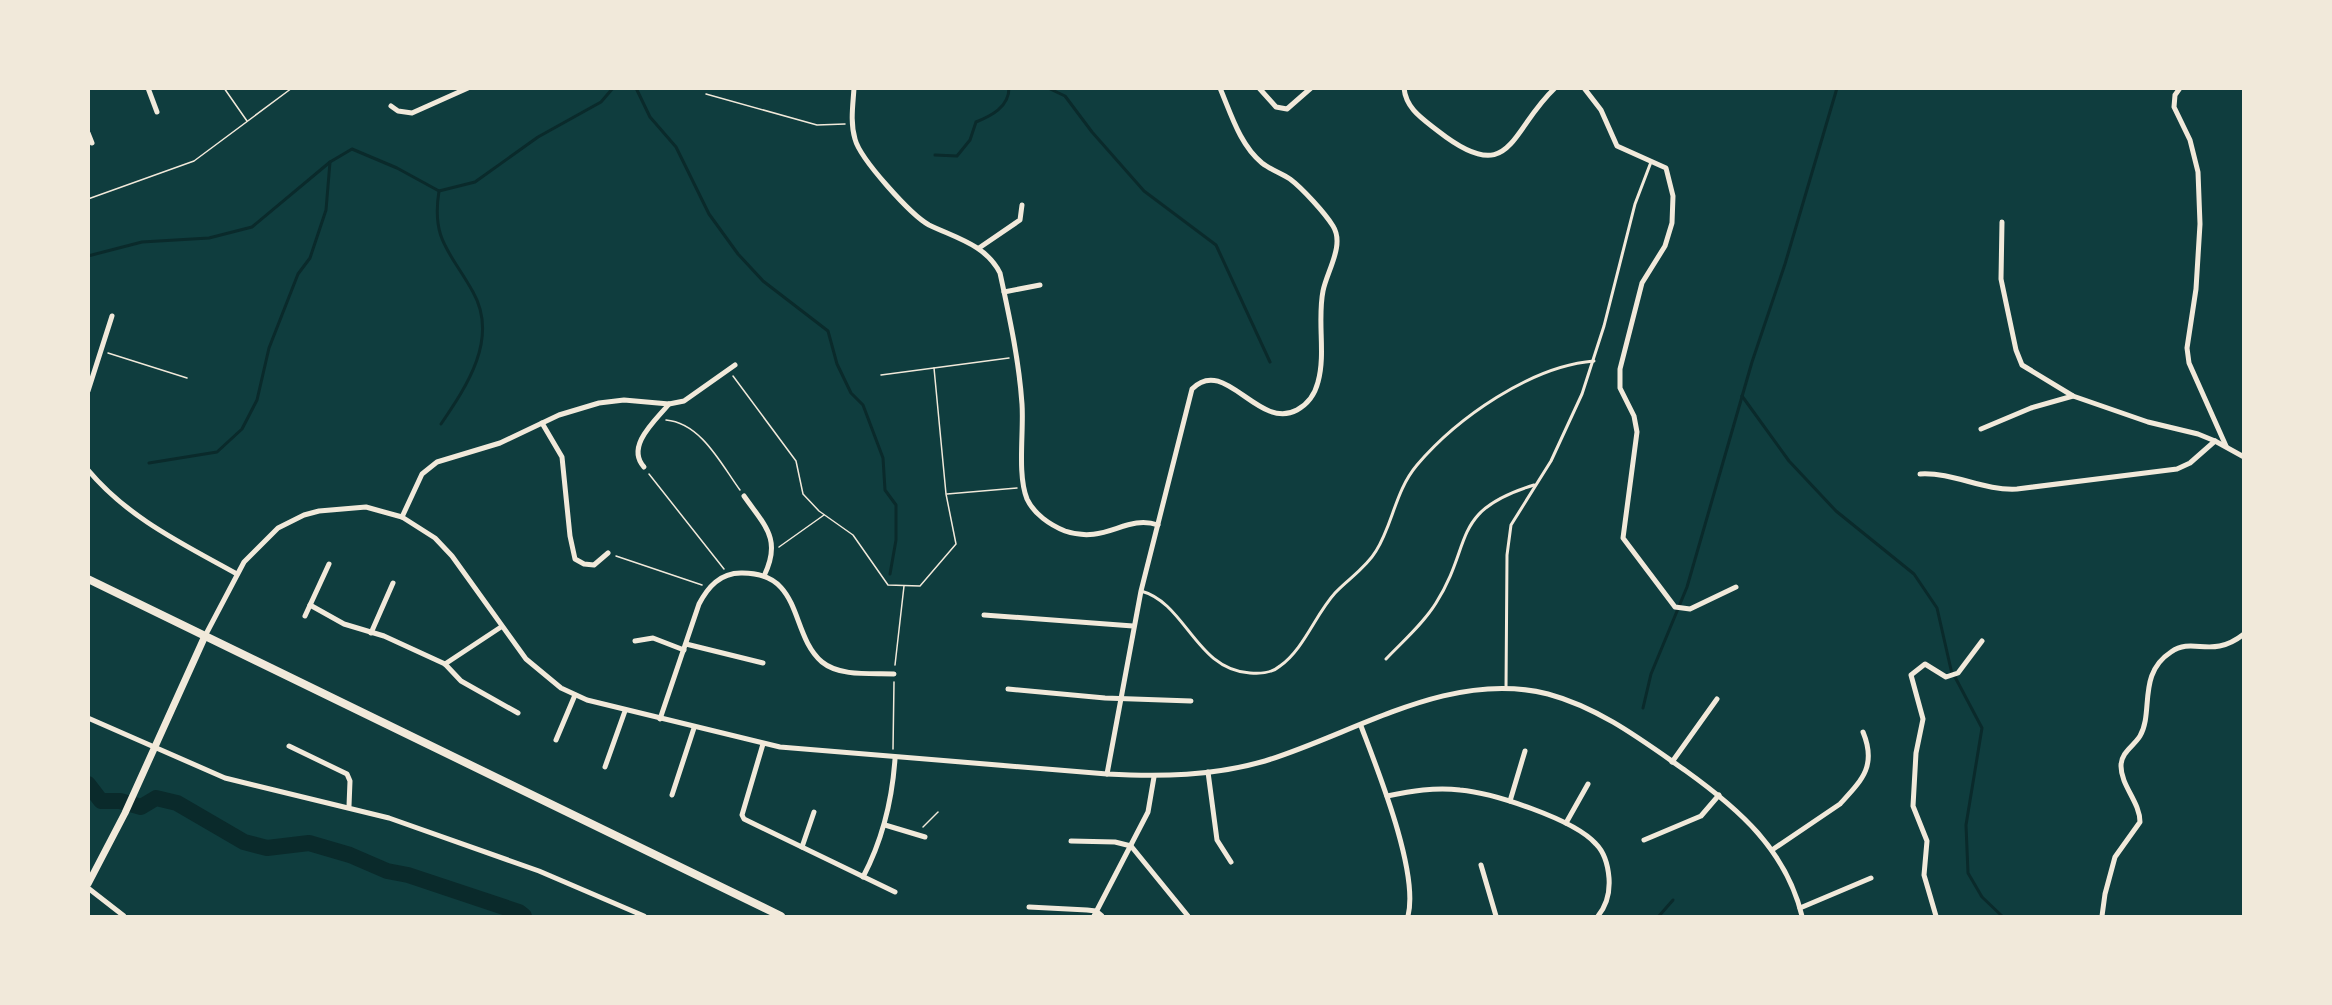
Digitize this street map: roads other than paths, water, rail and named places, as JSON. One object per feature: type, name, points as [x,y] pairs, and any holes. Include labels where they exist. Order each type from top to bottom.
[{"type":"main road","points":[[88,579],[781,916]]},
{"type":"street","points":[[148,88],[157,112]]},
{"type":"street","points":[[391,106],[398,111],[412,113],[468,88]]},
{"type":"street","points":[[854,88],[852,124],[855,140],[863,156],[913,214],[928,224],[979,248],[996,265],[1004,292],[1022,403],[1024,488],[1034,509],[1044,519],[1066,531],[1101,535],[1135,523],[1158,525]]},
{"type":"street","points":[[1107,774],[1133,626],[1190,395],[1202,380],[1215,380],[1230,386],[1267,411],[1283,414],[1297,410],[1310,400],[1320,375],[1321,308],[1327,275],[1336,249],[1336,233],[1328,219],[1290,180],[1262,163],[1244,141],[1221,88]]},
{"type":"street","points":[[1259,88],[1276,107],[1287,109],[1311,88]]},
{"type":"street","points":[[1404,88],[1407,101],[1420,116],[1469,152],[1488,156],[1507,150],[1555,88]]},
{"type":"street","points":[[1584,88],[1600,110],[1617,146],[1664,166],[1668,174],[1674,209],[1665,246],[1642,283],[1620,369],[1620,388],[1634,416],[1637,432],[1622,533],[1625,542],[1675,608],[1690,609],[1736,587]]},
{"type":"street","points":[[2180,88],[2175,95],[2174,108],[2190,140],[2198,172],[2200,213],[2196,289],[2187,348],[2188,363],[2226,446]]},
{"type":"street","points":[[88,133],[92,142]]},
{"type":"street","points":[[979,248],[1020,220],[1022,205]]},
{"type":"street","points":[[2002,222],[2001,279],[2018,357],[2029,371],[2073,396],[2107,409],[2215,441],[2244,458]]},
{"type":"street","points":[[1004,292],[1040,285]]},
{"type":"street","points":[[88,391],[112,316]]},
{"type":"street","points":[[402,517],[417,483],[428,468],[445,459],[500,443],[571,411],[612,401],[669,404],[692,397],[735,365]]},
{"type":"street","points":[[1981,429],[2031,408],[2073,396]]},
{"type":"street","points":[[644,467],[637,457],[637,447],[669,404]]},
{"type":"street","points":[[542,423],[562,457],[570,536],[575,559],[584,564],[594,565],[608,553]]},
{"type":"street","points":[[1920,474],[1946,474],[1998,490],[2018,489],[2177,469],[2190,463],[2215,441]]},
{"type":"street","points":[[88,470],[112,497],[136,516],[237,574]]},
{"type":"street","points":[[744,496],[770,534],[773,549],[764,576]]},
{"type":"street","points":[[124,916],[88,886],[125,813],[205,636],[237,574],[244,562],[268,536],[303,515],[352,507],[381,510],[402,517],[426,531],[444,547],[501,627],[535,668],[575,695],[625,711],[763,744],[895,759],[1154,777],[1208,772],[1263,761],[1437,698],[1472,690],[1506,689],[1547,694],[1592,710],[1719,795],[1753,825],[1772,850],[1787,876],[1802,916]]},
{"type":"street","points":[[305,616],[329,564]]},
{"type":"street","points":[[660,719],[699,604],[709,588],[729,574],[747,573],[764,576],[774,581],[790,600],[813,651],[823,663],[849,672],[894,674]]},
{"type":"street","points":[[371,633],[393,583]]},
{"type":"street","points":[[310,605],[335,620],[445,664],[461,681],[518,713]]},
{"type":"street","points":[[984,615],[1133,626]]},
{"type":"street","points":[[445,664],[501,627]]},
{"type":"street","points":[[2102,916],[2115,857],[2140,822],[2122,773],[2121,762],[2143,730],[2148,688],[2157,666],[2171,652],[2180,648],[2215,648],[2233,642],[2244,634]]},
{"type":"street","points":[[635,641],[656,639],[763,663]]},
{"type":"street","points":[[1936,916],[1924,875],[1927,841],[1913,806],[1916,753],[1923,719],[1911,678],[1917,669],[1925,664],[1946,677],[1959,673],[1982,641]]},
{"type":"street","points":[[1008,689],[1191,701]]},
{"type":"street","points":[[556,740],[575,695]]},
{"type":"street","points":[[1672,762],[1717,699]]},
{"type":"street","points":[[605,767],[625,711]]},
{"type":"street","points":[[88,718],[236,782],[349,806],[390,818],[539,871],[644,916]]},
{"type":"street","points":[[1361,726],[1387,796],[1410,885],[1408,916]]},
{"type":"street","points":[[672,795],[694,728]]},
{"type":"street","points":[[1772,850],[1840,804],[1848,795],[1870,762],[1869,745],[1863,732]]},
{"type":"street","points":[[763,744],[742,817],[895,892]]},
{"type":"street","points":[[290,746],[347,774],[350,781],[349,806]]},
{"type":"street","points":[[1510,801],[1526,751]]},
{"type":"street","points":[[863,877],[878,848],[885,825],[895,759]]},
{"type":"street","points":[[1208,772],[1217,840],[1231,862]]},
{"type":"street","points":[[1095,914],[1148,812],[1154,777]]},
{"type":"street","points":[[1566,823],[1588,784]]},
{"type":"street","points":[[1387,796],[1412,791],[1449,789],[1510,801],[1566,823],[1596,844],[1606,862],[1609,896],[1598,916]]},
{"type":"street","points":[[1644,840],[1701,816],[1719,795]]},
{"type":"street","points":[[802,847],[814,812]]},
{"type":"street","points":[[885,825],[925,837]]},
{"type":"street","points":[[1071,841],[1115,842],[1131,846],[1188,916]]},
{"type":"street","points":[[1481,865],[1496,916]]},
{"type":"street","points":[[1800,908],[1871,878]]},
{"type":"street","points":[[1029,907],[1101,916]]},
{"type":"lane","points":[[1506,689],[1508,537],[1516,513],[1563,438],[1594,361],[1635,204],[1651,161]]},
{"type":"lane","points":[[1141,591],[1154,594],[1165,602],[1198,644],[1227,666],[1247,673],[1261,674],[1278,668],[1291,655],[1333,595],[1376,552],[1403,485],[1429,452],[1461,423],[1515,388],[1568,365],[1594,361]]},
{"type":"lane","points":[[1386,659],[1435,606],[1464,535],[1477,516],[1497,498],[1535,484]]},
{"type":"waterway","points":[[88,256],[142,242],[209,238],[252,227],[330,162],[352,149],[397,168],[439,191],[475,182],[538,137],[601,102],[613,88]]},
{"type":"waterway","points":[[636,88],[650,117],[676,147],[709,214],[738,254],[763,281],[828,331],[837,364],[851,393],[863,405],[883,458],[885,490],[896,505],[896,540],[890,574]]},
{"type":"waterway","points":[[935,155],[957,156],[970,140],[976,122],[1003,106],[1009,88]]},
{"type":"waterway","points":[[1048,88],[1065,96],[1092,132],[1144,191],[1216,245],[1270,362]]},
{"type":"waterway","points":[[1643,708],[1651,674],[1687,587],[1752,362],[1785,264],[1837,88]]},
{"type":"waterway","points":[[149,463],[217,452],[242,429],[257,400],[269,348],[298,274],[310,258],[326,210],[330,162]]},
{"type":"waterway","points":[[439,191],[437,208],[440,234],[450,256],[473,292],[480,309],[483,327],[481,344],[469,378],[441,424]]},
{"type":"waterway","points":[[1742,396],[1789,461],[1836,511],[1914,574],[1937,608],[1952,674]]},
{"type":"waterway","points":[[1955,677],[1982,728],[1966,825],[1968,873],[1982,897],[2002,916]]},
{"type":"waterway","points":[[88,784],[101,801],[120,801],[141,807],[156,798],[177,803],[244,842],[267,848],[309,843],[350,855],[387,871],[408,875],[519,912],[524,916]]},
{"type":"waterway","points":[[1659,916],[1673,900]]}]
